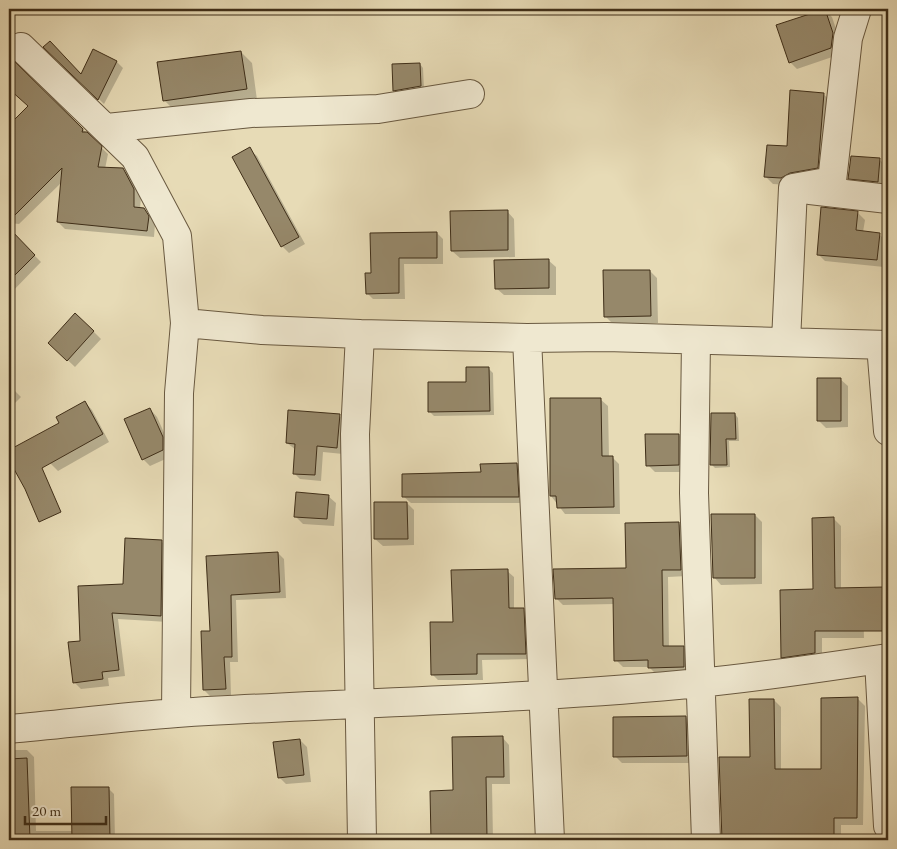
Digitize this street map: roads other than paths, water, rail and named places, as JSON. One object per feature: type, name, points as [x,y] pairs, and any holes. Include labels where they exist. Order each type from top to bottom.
[{"type":"street","points":[[793,188],[832,181],[848,38],[857,9]]},
{"type":"street","points":[[21,47],[135,157],[176,236],[185,323],[179,393],[176,713]]},
{"type":"street","points":[[107,128],[251,113],[378,109],[470,94]]},
{"type":"street","points":[[793,188],[888,200]]},
{"type":"street","points":[[786,342],[793,188]]},
{"type":"street","points":[[185,323],[262,330],[360,334],[528,338],[606,337],[885,345],[888,431]]},
{"type":"street","points":[[360,334],[355,434],[362,840]]},
{"type":"street","points":[[528,338],[542,696],[550,840]]},
{"type":"street","points":[[696,340],[694,493],[699,683],[706,840]]},
{"type":"street","points":[[9,729],[176,713],[542,696],[699,683],[884,659],[888,826]]}]
